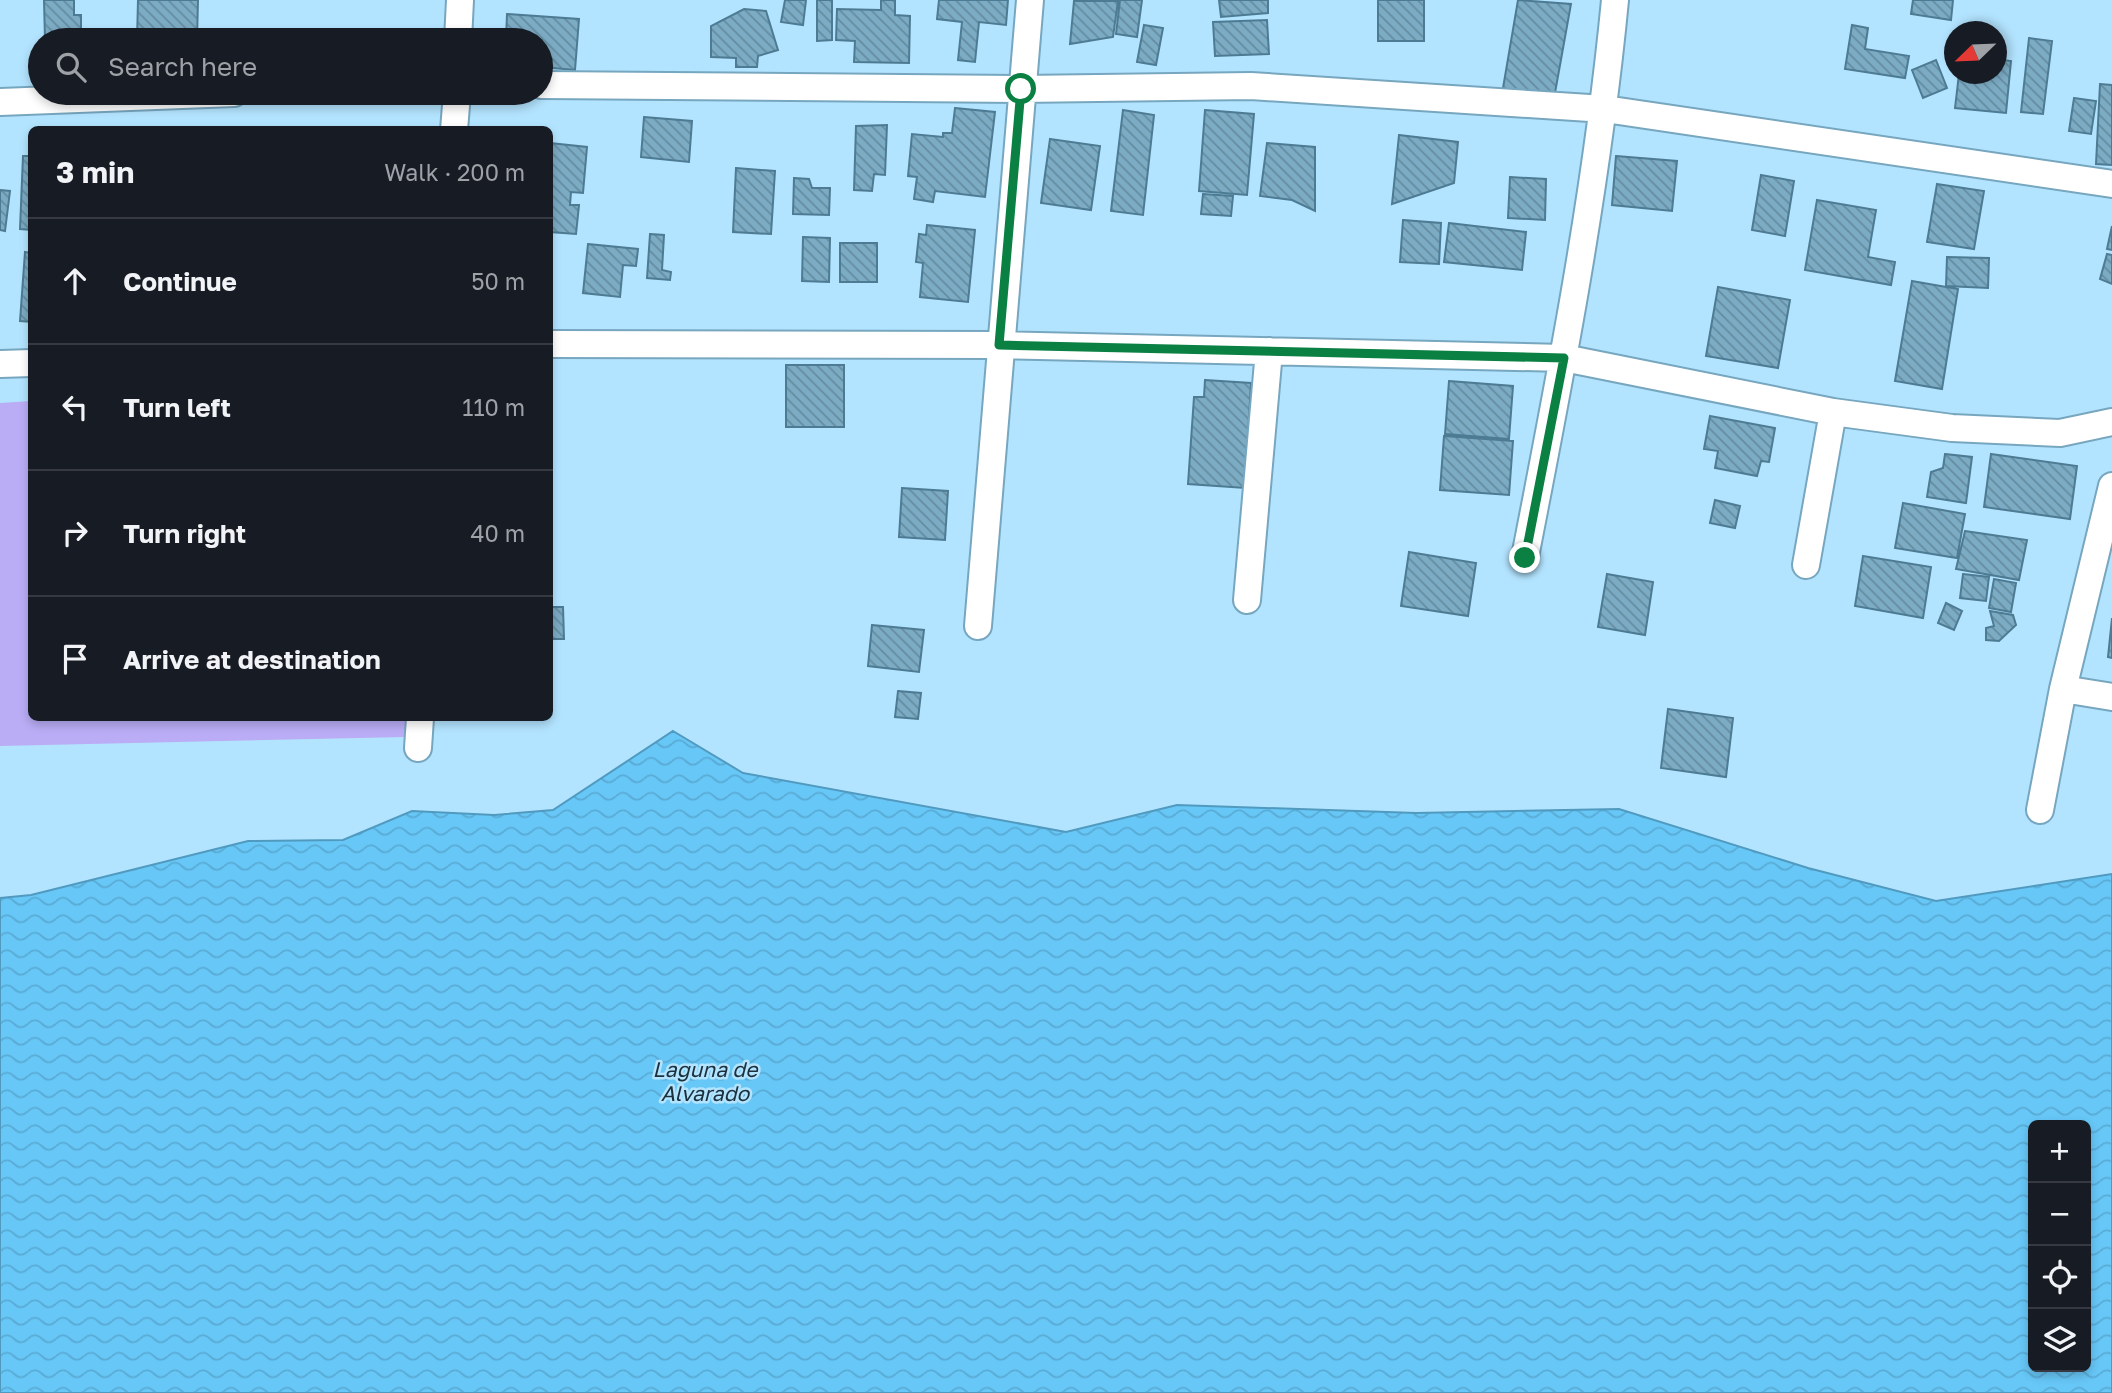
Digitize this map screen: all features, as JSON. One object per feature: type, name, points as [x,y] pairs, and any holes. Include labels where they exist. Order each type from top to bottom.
[{"type":"street","points":[[459,28],[460,0]]},
{"type":"street","points":[[978,626],[999,345],[1030,0]]},
{"type":"street","points":[[1525,558],[1564,358],[1605,109],[1615,0]]},
{"type":"street","points":[[553,85],[1021,89],[1251,86],[1605,109],[2112,184]]},
{"type":"street","points":[[0,102],[28,101]]},
{"type":"street","points":[[454,126],[456,105]]},
{"type":"street","points":[[553,344],[999,345],[1564,358],[1833,412],[1952,428],[2060,433],[2112,422]]},
{"type":"street","points":[[1247,600],[1269,351]]},
{"type":"street","points":[[0,364],[28,363]]},
{"type":"street","points":[[1806,565],[1833,412]]},
{"type":"street","points":[[2040,810],[2063,690],[2112,486]]},
{"type":"street","points":[[2063,690],[2112,697]]},
{"type":"street","points":[[418,748],[420,721]]},
{"type":"shaded area","points":[[28,401],[28,721],[405,721],[405,737],[0,746],[0,403]]},
{"type":"water","name":"Laguna de Alvarado","points":[[673,731],[743,773],[1066,832],[1177,805],[1416,813],[1619,809],[1808,868],[1936,901],[2112,874],[2112,1393],[0,1393],[0,898],[31,895],[248,841],[343,840],[412,811],[494,815],[553,810]]},
{"type":"building","points":[[44,0],[74,0],[74,15],[81,15],[81,28],[45,28]]},
{"type":"building","points":[[138,0],[198,0],[197,28],[137,28]]},
{"type":"building","points":[[785,0],[806,0],[803,25],[781,22]]},
{"type":"building","points":[[817,0],[832,0],[832,40],[817,41]]},
{"type":"building","points":[[881,0],[895,0],[895,15],[910,16],[909,63],[854,62],[855,41],[836,40],[837,9],[881,10]]},
{"type":"building","points":[[939,0],[1008,0],[1006,25],[979,22],[975,62],[958,60],[962,22],[937,19]]},
{"type":"building","points":[[1120,0],[1142,0],[1137,37],[1116,34]]},
{"type":"building","points":[[1219,0],[1268,0],[1268,13],[1221,17]]},
{"type":"building","points":[[1378,0],[1424,0],[1424,41],[1378,41]]},
{"type":"building","points":[[1518,0],[1571,4],[1553,104],[1502,94]]},
{"type":"building","points":[[1913,0],[1953,0],[1951,20],[1911,14]]},
{"type":"building","points":[[1074,1],[1118,1],[1113,37],[1070,44]]},
{"type":"building","points":[[744,9],[766,11],[778,50],[758,56],[757,67],[736,67],[736,58],[711,57],[711,26]]},
{"type":"building","points":[[507,14],[579,19],[575,70],[553,68],[553,28],[506,28]]},
{"type":"building","points":[[1267,20],[1269,54],[1215,56],[1213,22]]},
{"type":"building","points":[[1144,25],[1163,28],[1156,65],[1137,62]]},
{"type":"building","points":[[1852,25],[1868,28],[1865,49],[1909,56],[1905,78],[1845,69]]},
{"type":"building","points":[[2029,38],[2052,41],[2043,114],[2021,112]]},
{"type":"building","points":[[1936,60],[1947,88],[1923,98],[1912,70]]},
{"type":"building","points":[[2007,60],[2011,61],[2006,113],[1955,108],[1958,84],[2007,84]]},
{"type":"building","points":[[2100,84],[2112,85],[2112,165],[2096,164]]},
{"type":"building","points":[[2074,98],[2096,101],[2091,134],[2069,131]]},
{"type":"building","points":[[955,108],[995,112],[985,197],[935,191],[933,202],[914,199],[917,177],[908,176],[912,134],[943,137],[943,133],[952,133]]},
{"type":"building","points":[[1123,110],[1154,115],[1143,215],[1111,211]]},
{"type":"building","points":[[1205,110],[1254,114],[1247,195],[1199,191]]},
{"type":"building","points":[[644,117],[692,121],[689,162],[641,157]]},
{"type":"building","points":[[887,125],[885,175],[874,174],[872,191],[854,190],[856,126]]},
{"type":"building","points":[[1399,135],[1458,142],[1454,183],[1392,204]]},
{"type":"building","points":[[1050,139],[1100,146],[1091,210],[1041,203]]},
{"type":"building","points":[[553,143],[587,147],[583,193],[571,192],[570,205],[579,205],[576,234],[553,232]]},
{"type":"building","points":[[1267,143],[1315,147],[1315,211],[1292,200],[1260,196]]},
{"type":"building","points":[[23,156],[28,156],[28,230],[20,229]]},
{"type":"building","points":[[1616,156],[1677,161],[1672,211],[1612,205]]},
{"type":"building","points":[[736,168],[775,171],[771,234],[733,232]]},
{"type":"building","points":[[1761,175],[1794,181],[1785,236],[1752,230]]},
{"type":"building","points":[[1510,177],[1546,179],[1545,220],[1508,218]]},
{"type":"building","points":[[794,178],[809,179],[812,188],[830,188],[829,215],[793,214]]},
{"type":"building","points":[[1937,184],[1984,191],[1974,249],[1927,242]]},
{"type":"building","points":[[0,190],[10,191],[5,231],[0,230]]},
{"type":"building","points":[[1203,194],[1233,196],[1231,216],[1201,214]]},
{"type":"building","points":[[1817,200],[1876,210],[1868,257],[1895,262],[1891,285],[1805,270]]},
{"type":"building","points":[[1403,220],[1441,223],[1439,264],[1400,262]]},
{"type":"building","points":[[1449,223],[1526,232],[1522,270],[1444,262]]},
{"type":"building","points":[[927,225],[975,230],[968,302],[920,297],[923,263],[916,262],[919,234],[926,235]]},
{"type":"building","points":[[2112,226],[2112,250],[2107,249]]},
{"type":"building","points":[[650,234],[664,235],[662,270],[671,272],[670,280],[647,278]]},
{"type":"building","points":[[803,237],[830,238],[829,282],[802,281]]},
{"type":"building","points":[[840,243],[877,243],[877,282],[840,282]]},
{"type":"building","points":[[588,244],[638,249],[636,266],[623,265],[620,297],[583,293]]},
{"type":"building","points":[[25,252],[28,252],[28,322],[20,321]]},
{"type":"building","points":[[2107,254],[2112,255],[2112,284],[2100,279]]},
{"type":"building","points":[[1947,257],[1989,258],[1988,288],[1946,286]]},
{"type":"building","points":[[1912,281],[1958,289],[1942,389],[1895,381]]},
{"type":"building","points":[[1718,287],[1790,300],[1778,368],[1706,356]]},
{"type":"building","points":[[786,365],[844,365],[844,427],[786,427]]},
{"type":"building","points":[[1205,380],[1251,383],[1245,488],[1188,484],[1194,397],[1204,397]]},
{"type":"building","points":[[1449,381],[1513,386],[1509,439],[1445,434]]},
{"type":"building","points":[[1710,416],[1775,428],[1769,462],[1761,461],[1757,476],[1715,468],[1718,451],[1704,449]]},
{"type":"building","points":[[1444,436],[1513,441],[1509,495],[1440,490]]},
{"type":"building","points":[[1945,454],[1972,457],[1966,503],[1927,497],[1931,472],[1943,468]]},
{"type":"building","points":[[1991,454],[2077,466],[2070,519],[1984,507]]},
{"type":"building","points":[[902,488],[948,491],[945,540],[899,537]]},
{"type":"building","points":[[1715,500],[1740,506],[1735,528],[1710,523]]},
{"type":"building","points":[[1903,503],[1965,514],[1957,558],[1895,548]]},
{"type":"building","points":[[1965,531],[2027,540],[2019,580],[1956,569]]},
{"type":"building","points":[[1409,552],[1476,563],[1468,616],[1401,606]]},
{"type":"building","points":[[1863,556],[1931,567],[1923,618],[1855,606]]},
{"type":"building","points":[[1607,574],[1653,582],[1645,635],[1598,627]]},
{"type":"building","points":[[1963,574],[1989,577],[1986,601],[1960,598]]},
{"type":"building","points":[[1994,579],[2016,583],[2011,612],[1989,608]]},
{"type":"building","points":[[1946,603],[1962,611],[1954,630],[1938,623]]},
{"type":"building","points":[[553,607],[563,607],[564,639],[553,639]]},
{"type":"building","points":[[1990,611],[2013,615],[2016,625],[1999,641],[1986,640],[1986,628],[1994,626]]},
{"type":"building","points":[[2112,618],[2112,658],[2108,657]]},
{"type":"building","points":[[872,625],[924,630],[919,672],[868,666]]},
{"type":"building","points":[[898,691],[921,693],[918,719],[895,717]]},
{"type":"building","points":[[1668,709],[1733,718],[1726,777],[1661,768]]},
{"type":"route","points":[[1021,89],[999,345],[1564,358],[1525,558]]}]
